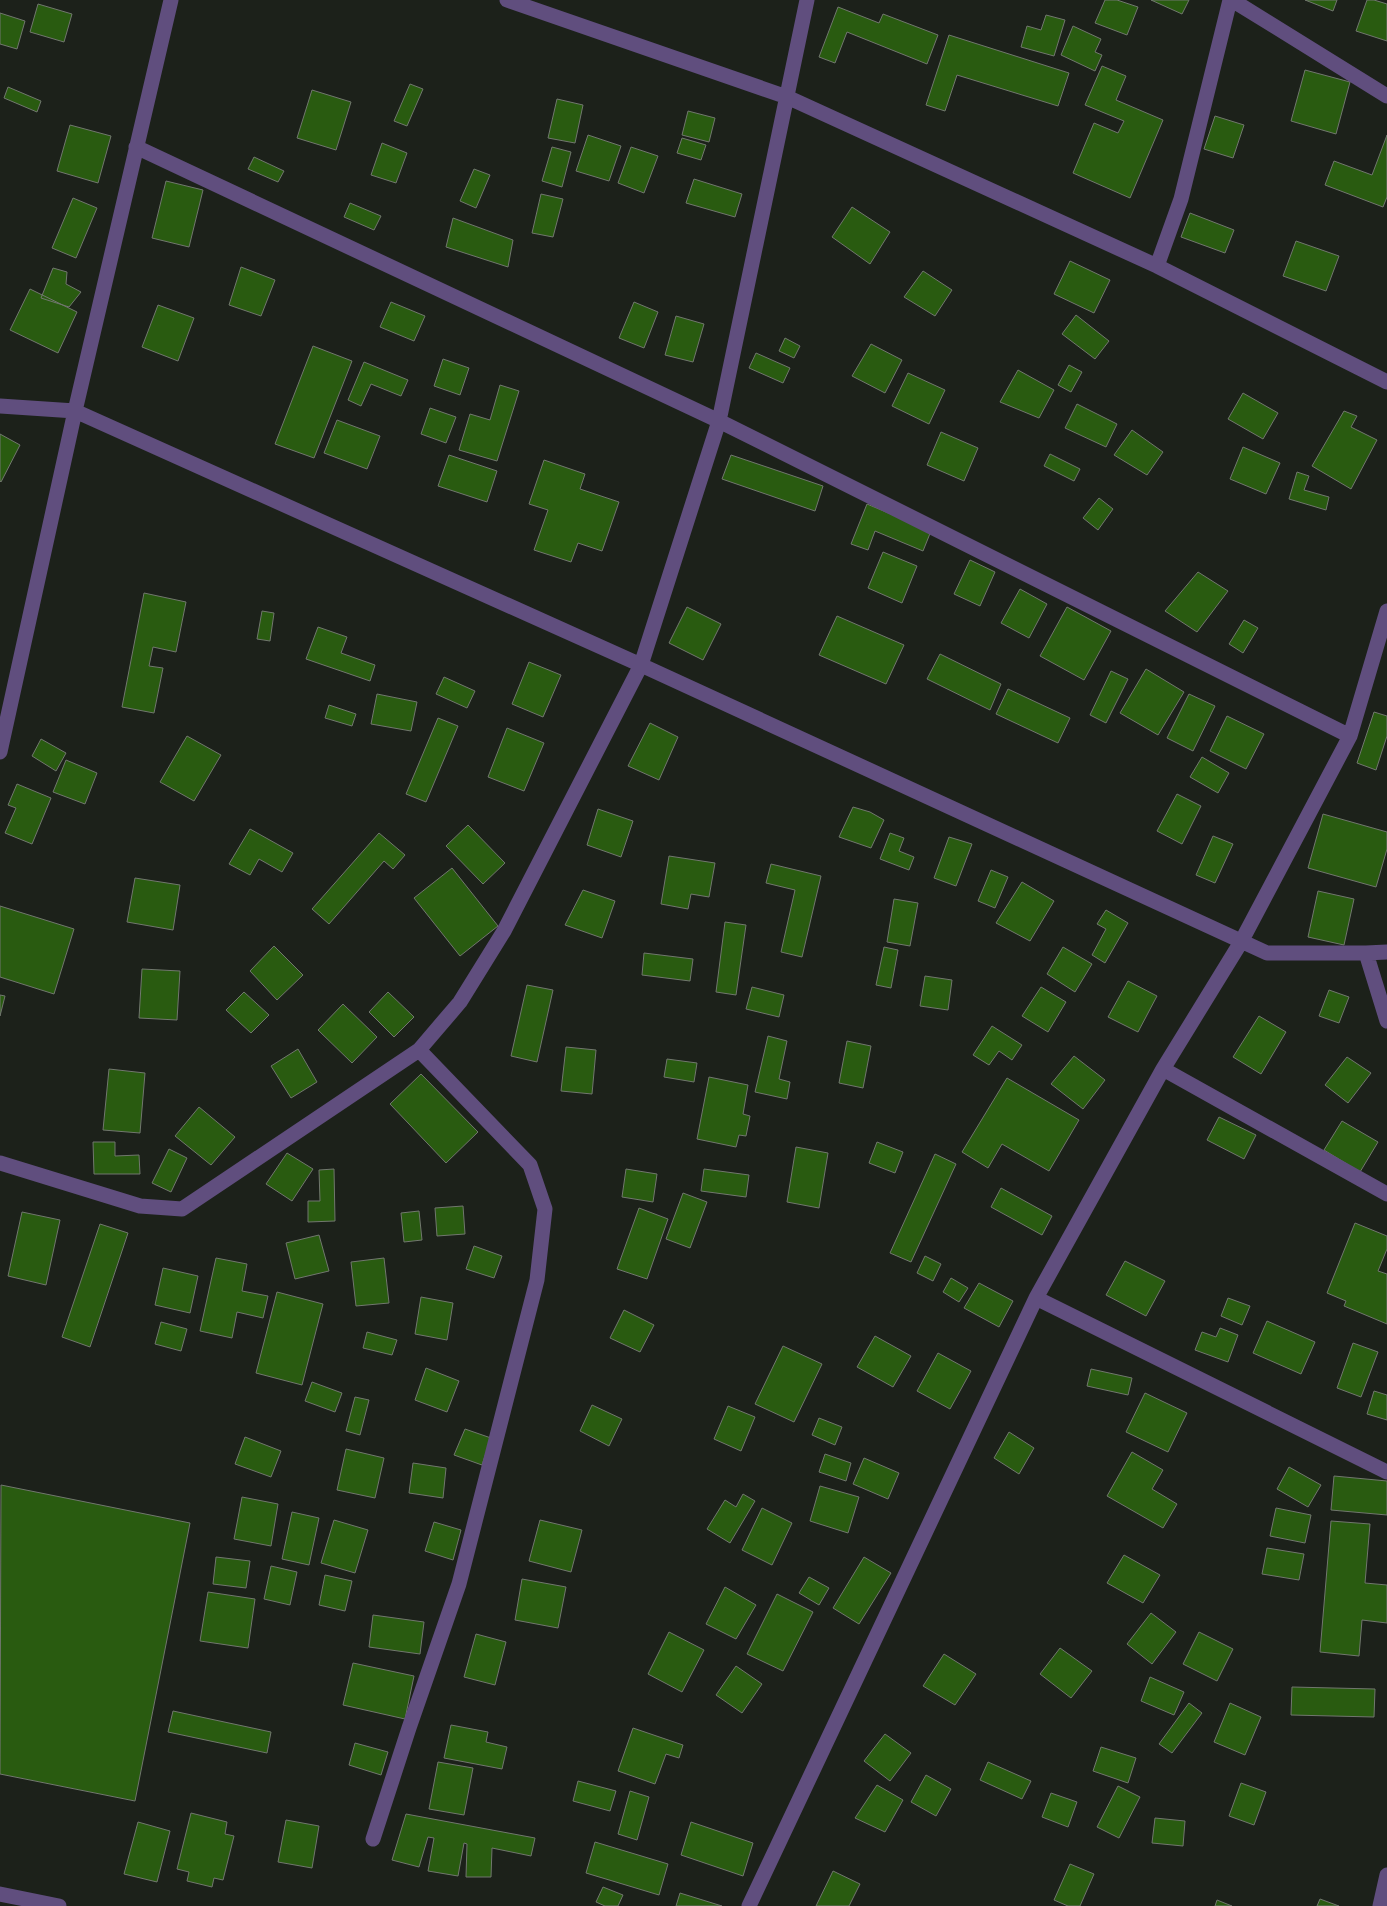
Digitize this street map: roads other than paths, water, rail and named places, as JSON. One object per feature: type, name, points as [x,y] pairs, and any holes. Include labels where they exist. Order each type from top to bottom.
[{"type":"street","points":[[0,752],[75,411],[171,0]]},
{"type":"street","points":[[507,0],[787,97],[1157,266],[1387,382]]},
{"type":"street","points":[[0,1163],[140,1206],[182,1208],[419,1050],[460,1002],[504,930],[641,665],[719,421],[807,0]]},
{"type":"street","points":[[1157,266],[1181,199],[1231,0],[1387,96]]},
{"type":"street","points":[[136,147],[719,421],[1350,736]]},
{"type":"street","points":[[0,406],[75,411],[641,665],[1267,953],[1387,952]]},
{"type":"street","points":[[749,1906],[1036,1298],[1163,1069],[1240,942],[1350,736],[1387,611]]},
{"type":"street","points":[[1366,953],[1387,1021]]},
{"type":"street","points":[[373,1839],[409,1728],[460,1584],[537,1280],[545,1209],[530,1165],[419,1050]]},
{"type":"street","points":[[1163,1069],[1387,1194]]},
{"type":"street","points":[[1036,1298],[1387,1472]]},
{"type":"street","points":[[1380,1906],[1387,1875]]},
{"type":"street","points":[[0,1894],[59,1906]]}]
